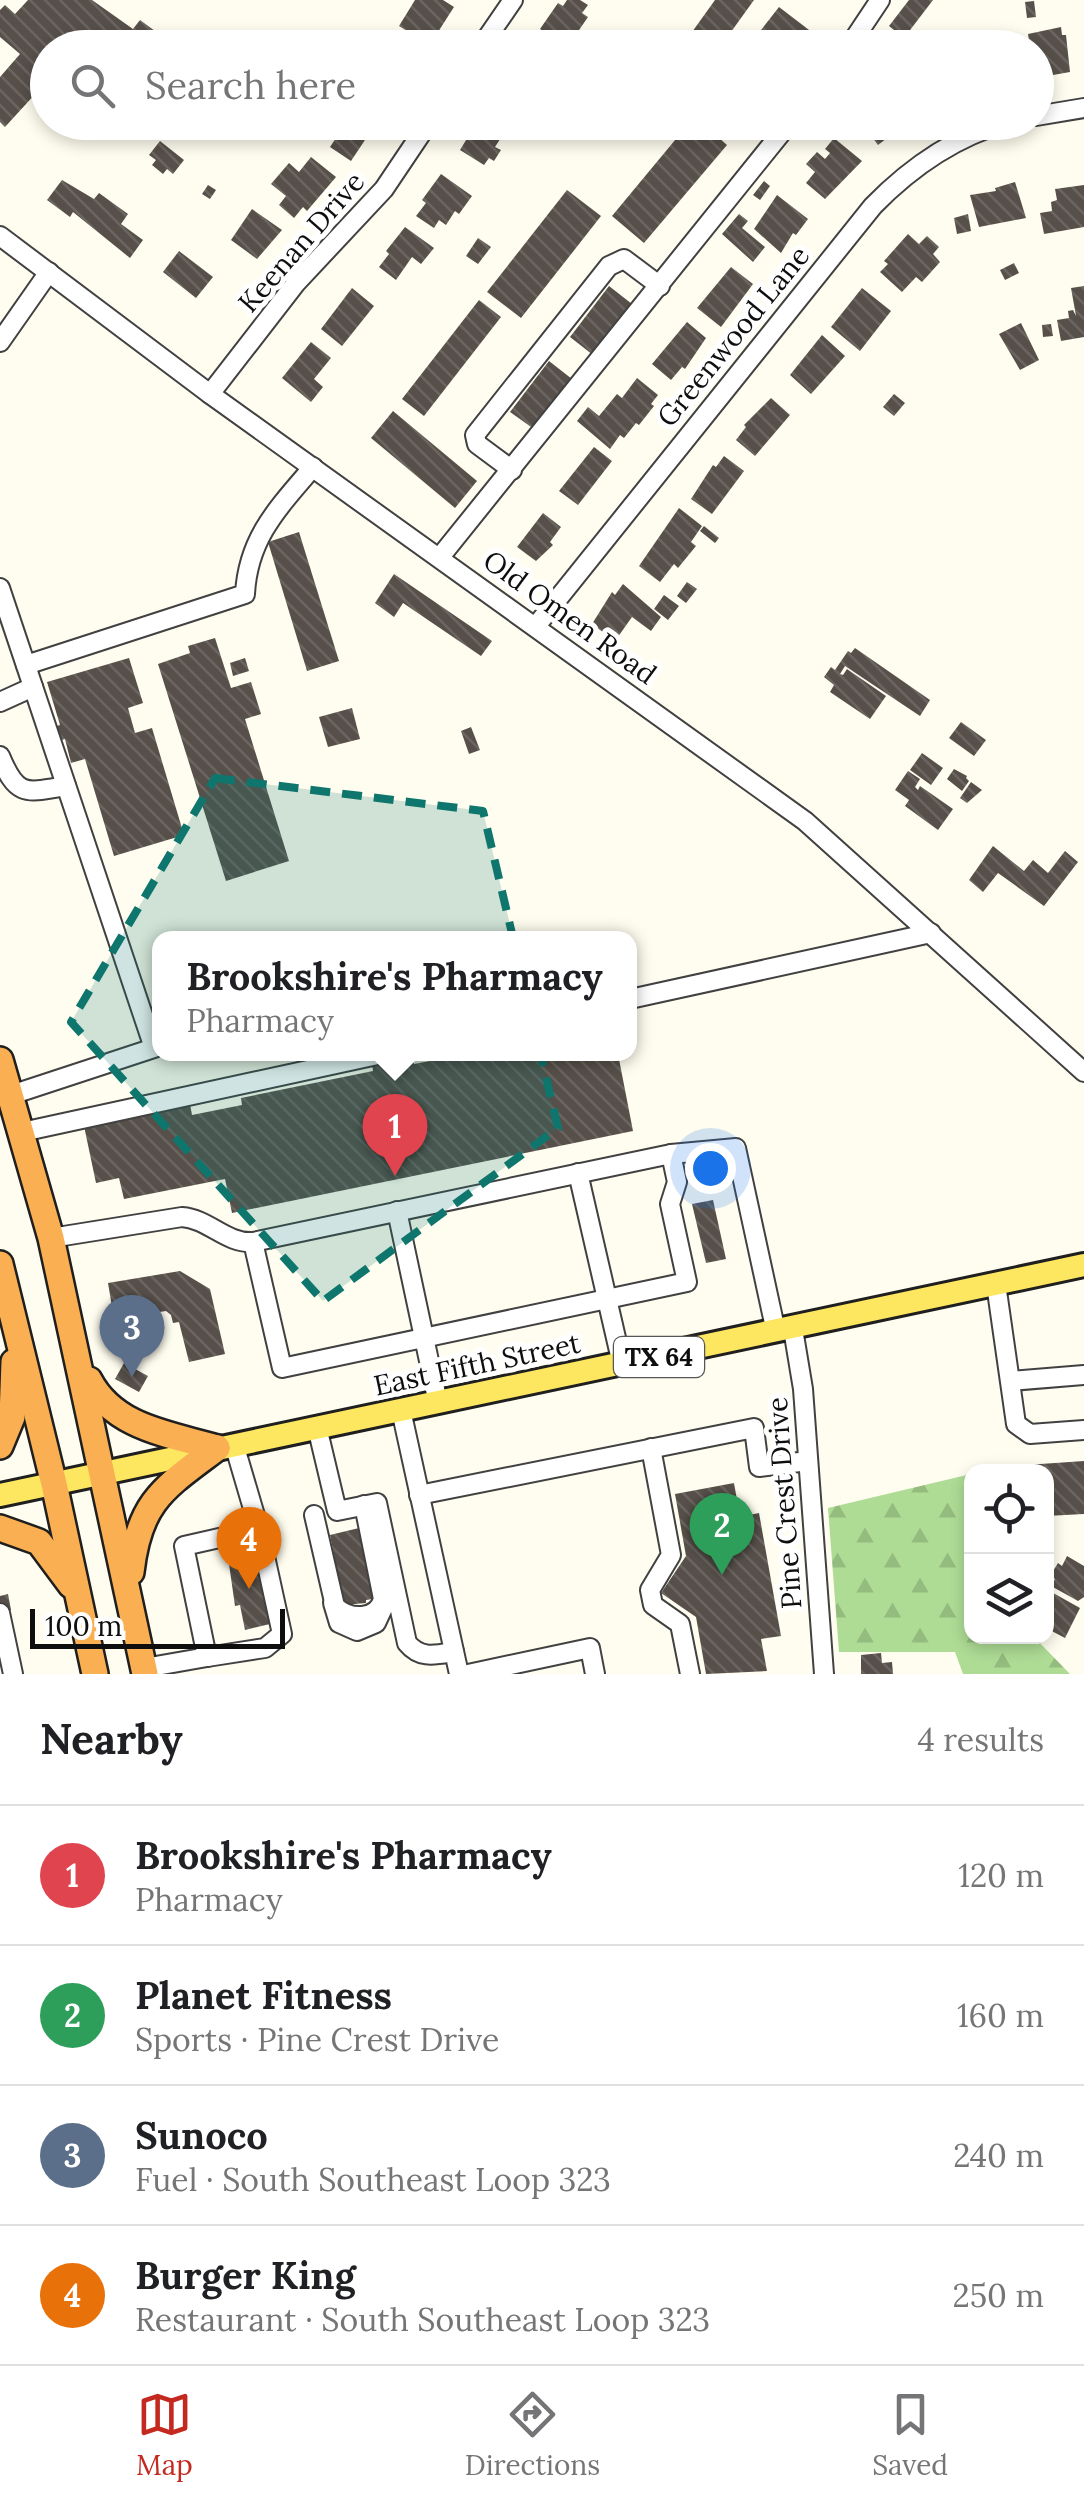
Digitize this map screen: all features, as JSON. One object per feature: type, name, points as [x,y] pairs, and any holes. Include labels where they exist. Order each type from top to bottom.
[{"type":"highway","points":[[0,1060],[51,1238],[144,1671]]},
{"type":"highway","points":[[0,1264],[79,1598],[89,1673]]},
{"type":"highway","points":[[0,1446],[14,1406],[14,1317]]},
{"type":"highway","points":[[77,1352],[91,1384],[118,1414],[141,1426],[225,1446]]},
{"type":"highway","points":[[129,1596],[134,1541],[145,1514],[172,1482],[225,1446]]},
{"type":"highway","points":[[0,1528],[39,1542],[55,1559],[79,1598]]},
{"type":"main road","name":"East Fifth Street","points":[[0,1496],[1084,1265]]},
{"type":"street","points":[[492,30],[513,0]]},
{"type":"street","points":[[860,30],[880,0]]},
{"type":"street","points":[[1054,113],[1084,108]]},
{"type":"street","name":"Keenan Drive","points":[[210,394],[296,283],[384,189],[417,140]]},
{"type":"street","points":[[440,557],[776,140]]},
{"type":"street","name":"Greenwood Lane","points":[[536,626],[873,206],[927,158],[960,140]]},
{"type":"street","name":"Old Omen Road","points":[[0,236],[210,394],[804,821],[1084,1072]]},
{"type":"street","points":[[512,470],[477,444],[476,435],[609,266],[624,259],[660,286]]},
{"type":"street","points":[[0,342],[49,272]]},
{"type":"street","points":[[26,665],[244,594],[246,567],[253,546],[276,509],[313,467]]},
{"type":"street","points":[[0,588],[152,1042]]},
{"type":"street","points":[[0,702],[33,688]]},
{"type":"street","points":[[0,756],[10,780],[20,788],[36,791],[66,786]]},
{"type":"street","points":[[637,997],[931,934]]},
{"type":"street","points":[[10,1095],[152,1049]]},
{"type":"street","points":[[22,1132],[350,1061]]},
{"type":"street","name":"Pine Crest Drive","points":[[670,1154],[736,1148],[803,1389],[824,1674]]},
{"type":"street","points":[[51,1238],[182,1217],[198,1220],[236,1242],[253,1242],[670,1154],[677,1182],[670,1204],[687,1282],[282,1368],[253,1242]]},
{"type":"street","points":[[578,1173],[622,1364]]},
{"type":"street","points":[[397,1211],[438,1403]]},
{"type":"street","points":[[996,1284],[1014,1418],[1021,1430],[1030,1434],[1084,1430]]},
{"type":"street","points":[[1011,1381],[1084,1375]]},
{"type":"street","points":[[402,1410],[459,1674]]},
{"type":"street","points":[[318,1427],[337,1510],[377,1503],[406,1642],[423,1655],[454,1652]]},
{"type":"street","points":[[419,1495],[754,1428],[759,1467],[808,1461]]},
{"type":"street","points":[[144,1671],[264,1648],[282,1634],[260,1529],[225,1446]]},
{"type":"street","points":[[651,1448],[671,1555],[650,1590],[654,1605],[680,1624],[690,1674]]},
{"type":"street","points":[[314,1515],[333,1603],[341,1612],[366,1616],[377,1612],[383,1599],[364,1505]]},
{"type":"street","points":[[207,1657],[184,1546],[260,1529]]},
{"type":"street","points":[[0,1613],[13,1674]]},
{"type":"street","points":[[468,1674],[590,1648],[595,1674]]},
{"type":"highlighted area","points":[[215,778],[483,811],[558,1128],[323,1301],[71,1022]]},
{"type":"green space","points":[[964,1476],[964,1644],[1041,1644],[1070,1674],[963,1674],[955,1652],[839,1652],[828,1508]]},
{"type":"building","points":[[28,0],[92,0],[133,29],[140,20],[154,30],[30,30],[30,100],[5,127],[0,122],[0,77],[20,54],[0,37],[0,10],[5,5],[15,14]]},
{"type":"building","points":[[415,0],[443,0],[454,7],[439,30],[406,30],[399,26]]},
{"type":"building","points":[[567,0],[580,0],[588,5],[582,13],[588,17],[579,30],[540,29],[558,3],[563,6]]},
{"type":"building","points":[[715,0],[754,0],[732,30],[693,30]]},
{"type":"building","points":[[909,0],[933,0],[910,30],[889,26]]},
{"type":"building","points":[[1034,1],[1036,17],[1027,18],[1025,2]]},
{"type":"building","points":[[779,7],[809,30],[761,30]]},
{"type":"building","points":[[1061,27],[1062,35],[1066,35],[1070,72],[1054,75],[1054,30],[1047,30]]},
{"type":"building","points":[[335,140],[365,140],[351,161],[330,147]]},
{"type":"building","points":[[466,140],[500,140],[495,147],[501,150],[494,161],[489,158],[484,165],[460,150]]},
{"type":"building","points":[[675,140],[721,140],[727,145],[644,243],[612,216]]},
{"type":"building","points":[[836,140],[862,161],[825,199],[806,183],[815,172],[806,164],[817,152],[825,159],[830,153],[825,149]]},
{"type":"building","points":[[160,141],[184,160],[173,174],[167,169],[163,174],[152,165],[156,160],[149,155]]},
{"type":"building","points":[[311,157],[336,177],[307,211],[303,207],[294,218],[279,205],[286,196],[271,184],[289,163],[299,172]]},
{"type":"building","points":[[441,174],[472,196],[446,225],[439,220],[434,228],[416,216],[426,203],[422,200]]},
{"type":"building","points":[[62,180],[94,199],[99,193],[128,214],[121,224],[143,240],[130,258],[73,212],[70,217],[47,200]]},
{"type":"building","points":[[764,181],[770,186],[760,200],[753,195]]},
{"type":"building","points":[[1015,182],[1026,218],[979,227],[970,195],[996,191],[995,188]]},
{"type":"building","points":[[208,185],[216,190],[210,199],[202,194]]},
{"type":"building","points":[[1084,185],[1084,227],[1044,234],[1040,213],[1052,211],[1051,202],[1057,200],[1055,189]]},
{"type":"building","points":[[567,190],[601,216],[521,318],[487,292]]},
{"type":"building","points":[[777,195],[808,219],[796,235],[793,233],[781,253],[754,229]]},
{"type":"building","points":[[252,209],[282,230],[257,259],[231,240]]},
{"type":"building","points":[[739,214],[748,221],[742,228],[765,247],[753,262],[722,234]]},
{"type":"building","points":[[968,214],[971,231],[957,234],[954,218]]},
{"type":"building","points":[[405,227],[434,248],[421,264],[412,257],[396,280],[379,267]]},
{"type":"building","points":[[908,234],[919,244],[927,236],[939,247],[933,254],[940,262],[922,282],[916,277],[902,292],[880,272],[888,264],[884,261]]},
{"type":"building","points":[[478,238],[491,247],[478,264],[466,256]]},
{"type":"building","points":[[179,251],[213,277],[196,298],[163,272]]},
{"type":"building","points":[[1014,263],[1019,273],[1005,280],[1000,270]]},
{"type":"building","points":[[731,267],[753,284],[721,327],[697,308]]},
{"type":"building","points":[[609,286],[632,304],[593,355],[570,337]]},
{"type":"building","points":[[1084,286],[1084,337],[1061,341],[1057,320],[1069,318],[1068,311],[1073,310],[1076,316],[1071,288]]},
{"type":"building","points":[[352,288],[374,306],[342,346],[321,329]]},
{"type":"building","points":[[862,288],[891,311],[860,351],[831,327]]},
{"type":"building","points":[[479,300],[501,317],[424,416],[402,399]]},
{"type":"building","points":[[687,322],[706,338],[685,369],[682,367],[671,380],[652,364]]},
{"type":"building","points":[[1021,323],[1039,360],[1020,370],[999,334]]},
{"type":"building","points":[[1051,324],[1053,336],[1043,337],[1042,325]]},
{"type":"building","points":[[822,335],[845,356],[811,394],[790,375]]},
{"type":"building","points":[[311,342],[331,358],[314,379],[323,387],[311,402],[282,378]]},
{"type":"building","points":[[549,361],[572,379],[534,429],[510,412]]},
{"type":"building","points":[[637,378],[658,395],[651,404],[654,406],[639,425],[636,423],[624,438],[620,435],[610,449],[577,421],[588,407],[599,416],[617,394],[622,398]]},
{"type":"building","points":[[894,394],[905,403],[894,416],[883,407]]},
{"type":"building","points":[[771,398],[790,415],[755,456],[736,440],[744,425]]},
{"type":"building","points":[[393,411],[477,481],[455,508],[371,438]]},
{"type":"building","points":[[594,447],[612,461],[578,505],[559,491]]},
{"type":"building","points":[[724,456],[744,471],[712,514],[691,499],[713,465],[716,467]]},
{"type":"building","points":[[679,508],[702,526],[691,542],[696,546],[660,582],[639,566]]},
{"type":"building","points":[[543,513],[561,527],[550,542],[553,545],[536,561],[517,547]]},
{"type":"building","points":[[704,526],[719,538],[715,543],[700,531]]},
{"type":"building","points":[[299,532],[339,661],[307,671],[268,542]]},
{"type":"building","points":[[394,574],[492,641],[481,656],[403,603],[394,617],[375,603]]},
{"type":"building","points":[[687,582],[697,589],[686,603],[677,596]]},
{"type":"building","points":[[623,584],[661,617],[651,631],[632,617],[615,641],[592,624],[612,592],[615,595]]},
{"type":"building","points":[[664,595],[679,606],[668,620],[654,609]]},
{"type":"building","points":[[215,638],[231,688],[251,682],[261,714],[245,719],[289,861],[226,881],[158,664],[190,653],[188,646]]},
{"type":"building","points":[[855,648],[930,700],[920,716],[845,666],[840,674],[847,669],[886,696],[870,719],[830,692],[834,685],[824,677]]},
{"type":"building","points":[[129,658],[143,703],[128,708],[135,733],[152,728],[184,835],[114,856],[85,759],[71,763],[65,739],[55,742],[50,728],[60,725],[47,682]]},
{"type":"building","points":[[245,658],[249,671],[233,676],[230,663]]},
{"type":"building","points":[[352,708],[360,739],[328,747],[319,717]]},
{"type":"building","points":[[961,722],[986,740],[974,756],[949,738]]},
{"type":"building","points":[[471,727],[480,750],[469,754],[461,731]]},
{"type":"building","points":[[922,753],[943,768],[931,785],[910,770]]},
{"type":"building","points":[[954,769],[969,781],[962,791],[947,779]]},
{"type":"building","points":[[908,771],[920,779],[915,787],[918,790],[920,786],[953,809],[938,830],[905,806],[909,800],[895,790]]},
{"type":"building","points":[[971,782],[982,790],[967,803],[960,798]]},
{"type":"building","points":[[993,846],[1024,871],[1033,860],[1048,873],[1065,851],[1078,862],[1044,906],[998,873],[983,892],[969,880]]},
{"type":"building","points":[[619,1061],[633,1131],[232,1213],[225,1179],[124,1199],[119,1178],[96,1183],[84,1126],[190,1104],[192,1115],[242,1105],[241,1098],[373,1071],[372,1063]]},
{"type":"building","points":[[713,1200],[726,1259],[706,1263],[692,1204]]},
{"type":"building","points":[[180,1271],[210,1289],[225,1354],[189,1362],[179,1322],[173,1323],[166,1311],[114,1319],[108,1283]]},
{"type":"building","points":[[124,1363],[148,1376],[139,1392],[115,1379]]},
{"type":"building","points":[[1084,1461],[1084,1514],[1054,1516],[1054,1464],[1040,1464]]},
{"type":"building","points":[[734,1483],[740,1517],[759,1513],[781,1636],[761,1639],[767,1671],[706,1674],[696,1617],[661,1593],[686,1556],[675,1494]]},
{"type":"building","points":[[359,1528],[360,1534],[365,1533],[375,1594],[366,1603],[344,1605],[330,1535]]},
{"type":"building","points":[[258,1550],[270,1624],[245,1630],[240,1605],[235,1606],[228,1557]]},
{"type":"building","points":[[1067,1556],[1084,1566],[1084,1597],[1078,1601],[1054,1588],[1054,1570],[1058,1563],[1062,1566]]},
{"type":"building","points":[[1054,1593],[1080,1608],[1065,1638],[1054,1632]]},
{"type":"building","points":[[8,1594],[11,1610],[0,1613],[0,1596]]},
{"type":"building","points":[[881,1653],[882,1663],[892,1662],[893,1674],[861,1674],[861,1655]]},
{"type":"place","name":"Brookshire's Pharmacy","points":[[395,1176]]},
{"type":"place","name":"Sunoco","points":[[132,1377]]},
{"type":"place","name":"Planet Fitness","points":[[722,1575]]},
{"type":"place","name":"Burger King","points":[[249,1589]]}]
